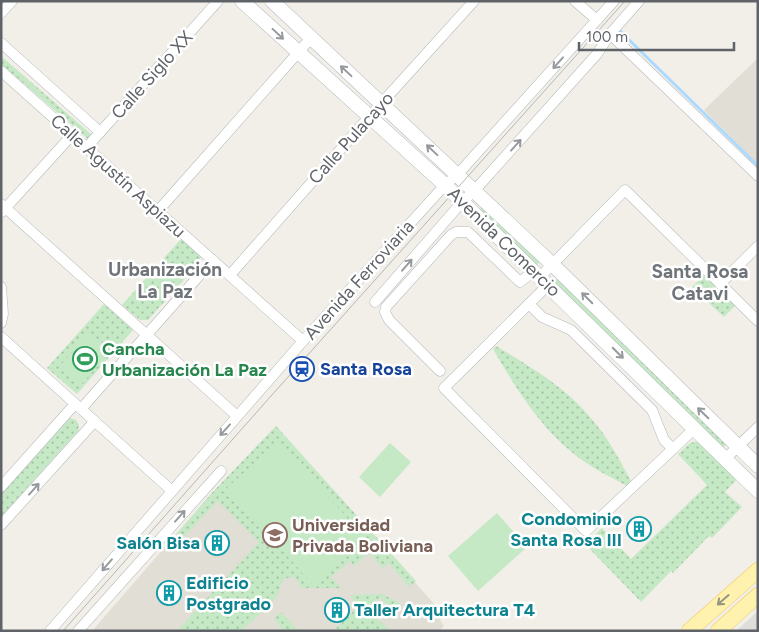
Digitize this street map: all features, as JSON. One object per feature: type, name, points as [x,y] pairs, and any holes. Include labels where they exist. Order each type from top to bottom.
[{"type":"main road","points":[[689,631],[758,570]]},
{"type":"main road","points":[[718,631],[758,595]]},
{"type":"street","name":"Calle Siglo XX","points":[[86,148],[218,1]]},
{"type":"street","name":"Avenida Comercio","points":[[242,1],[445,185],[758,492]]},
{"type":"street","name":"Avenida Comercio","points":[[272,1],[475,190],[758,466]]},
{"type":"street","name":"Calle Pulacayo","points":[[230,275],[474,1]]},
{"type":"street","points":[[575,1],[596,20]]},
{"type":"street","name":"Avenida Ferroviaria","points":[[50,631],[236,416],[614,1]]},
{"type":"street","name":"Avenida Ferroviaria","points":[[375,302],[462,202],[475,190],[597,54],[610,34],[639,1]]},
{"type":"street","points":[[610,34],[758,176]]},
{"type":"street","points":[[157,212],[311,38]]},
{"type":"street","name":"Calle Agustín Aspiazu","points":[[1,43],[100,132]]},
{"type":"street","name":"Calle Agustín Aspiazu","points":[[1,71],[303,342]]},
{"type":"street","points":[[72,135],[3,209],[236,416]]},
{"type":"street","points":[[694,429],[586,531],[444,388],[529,304],[541,278],[625,190],[758,321]]},
{"type":"street","points":[[440,371],[389,320],[386,316],[386,307],[451,235],[456,232],[468,232],[520,282],[541,278]]},
{"type":"street","points":[[720,284],[758,246]]},
{"type":"street","points":[[1,487],[146,336],[213,260]]},
{"type":"street","points":[[1,287],[3,314],[1,323]]},
{"type":"street","points":[[529,304],[542,317],[571,330],[652,410],[664,440],[673,449]]},
{"type":"street","points":[[1,337],[172,490]]},
{"type":"street","points":[[1,525],[95,421]]},
{"type":"street","points":[[725,459],[758,427]]},
{"type":"street","points":[[78,631],[221,470]]},
{"type":"shaded area","points":[[758,58],[758,160],[755,162],[704,110]]},
{"type":"shaded area","name":"Universidad Privada Boliviana","points":[[276,426],[444,615],[440,620],[444,626],[439,631],[92,631],[211,494]]},
{"type":"shaded area","points":[[758,611],[758,631],[736,631]]},
{"type":"green space","points":[[1,56],[92,135],[88,139],[1,64]]},
{"type":"green space","points":[[484,205],[541,260],[536,266],[478,211]]},
{"type":"green space","points":[[181,239],[201,255],[199,263],[148,320],[140,320],[122,305]]},
{"type":"green space","points":[[704,275],[736,305],[724,317],[692,287]]},
{"type":"green space","points":[[559,277],[728,443],[722,449],[553,283]]},
{"type":"green space","points":[[104,304],[133,330],[77,394],[47,368]]},
{"type":"green space","name":"Cancha Urbanización La Paz","points":[[89,332],[111,351],[80,386],[59,367]]},
{"type":"green space","points":[[496,346],[549,380],[585,411],[619,459],[631,481],[627,486],[580,459],[561,443],[539,418],[510,378],[493,349]]},
{"type":"green space","points":[[70,418],[76,420],[79,425],[78,431],[1,517],[1,492],[65,420]]},
{"type":"green space","points":[[276,426],[416,581],[409,587],[389,563],[383,568],[369,553],[354,566],[350,561],[331,577],[341,588],[301,588],[295,578],[284,579],[276,598],[241,631],[179,631],[259,542],[218,501],[172,549],[167,545],[211,494]]},
{"type":"green space","points":[[279,441],[366,539],[314,586],[227,488]]},
{"type":"green space","points":[[699,441],[737,479],[725,492],[742,507],[712,538],[709,536],[673,573],[671,571],[641,602],[585,544],[602,528],[631,559],[707,485],[678,454],[690,443]]},
{"type":"green space","points":[[390,443],[411,462],[380,497],[359,477]]},
{"type":"green space","points":[[497,513],[527,547],[478,591],[448,556]]},
{"type":"green space","points":[[382,594],[400,603],[393,610],[380,597],[368,609],[390,631],[333,631],[359,606],[350,595]]},
{"type":"green space","points":[[281,612],[299,631],[284,631],[274,619]]},
{"type":"waterway","points":[[619,30],[758,166]]},
{"type":"tram line","points":[[63,631],[625,1]]},
{"type":"place","name":"Cancha Urbanización La Paz","points":[[85,359]]},
{"type":"place","name":"Santa Rosa","points":[[302,369]]},
{"type":"place","name":"Condominio Santa Rosa III","points":[[639,529]]},
{"type":"place","name":"Universidad Privada Boliviana","points":[[275,535]]},
{"type":"place","name":"Salón Bisa","points":[[217,543]]},
{"type":"place","name":"Edificio Postgrado","points":[[169,593]]},
{"type":"place","name":"Taller Arquitectura T4","points":[[337,610]]},
{"type":"district","name":"Urbanización La Paz","points":[[165,280]]},
{"type":"district","name":"Santa Rosa Catavi","points":[[700,282]]}]
